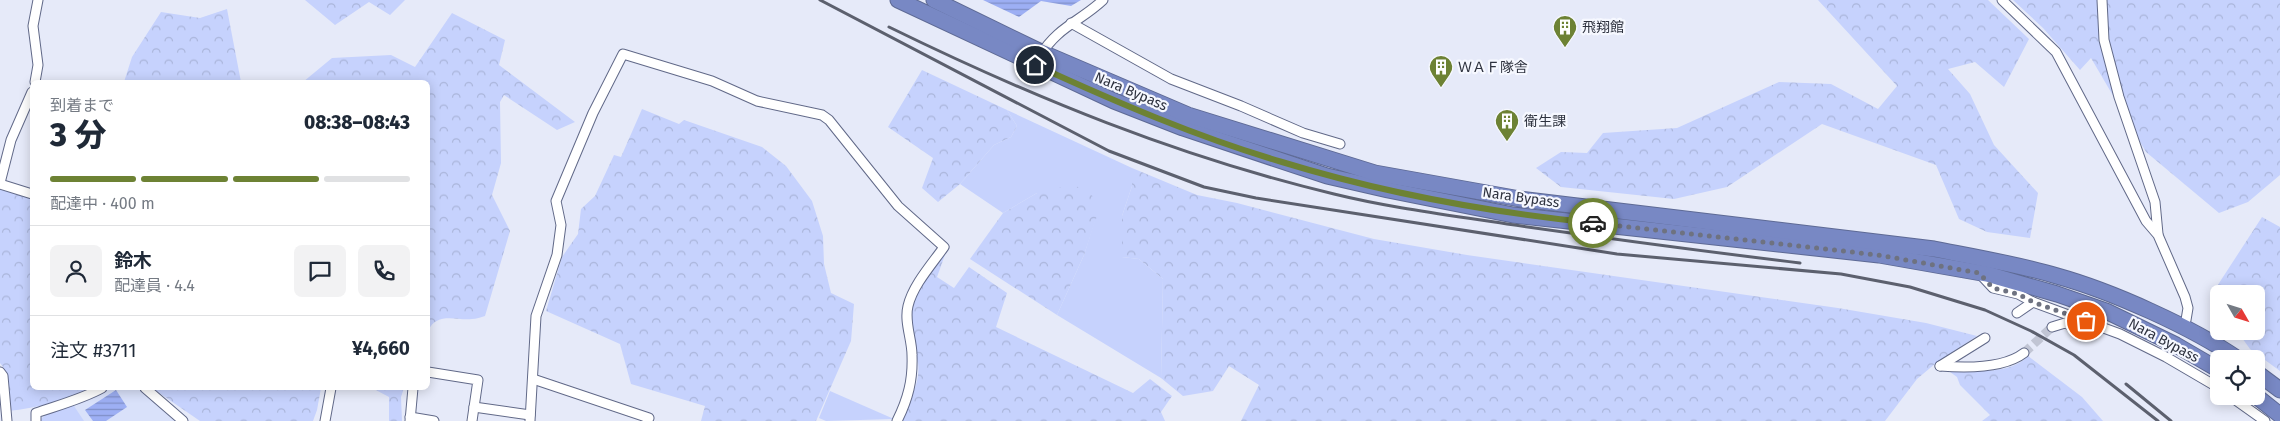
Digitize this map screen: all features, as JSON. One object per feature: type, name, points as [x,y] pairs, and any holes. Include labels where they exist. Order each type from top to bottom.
[{"type":"highway","name":"Nara Bypass","points":[[898,0],[1039,59],[1188,115],[1375,173],[1520,199],[1934,249],[1997,261],[2059,276],[2124,301],[2184,328],[2222,350]]},
{"type":"highway","name":"Nara Bypass","points":[[934,0],[1114,101],[1182,128],[1280,162],[1388,190],[1513,215],[1878,255],[1979,273],[2057,294],[2106,311],[2176,345],[2210,365]]},
{"type":"highway","points":[[2265,379],[2280,390]]},
{"type":"highway","points":[[2265,405],[2274,415]]},
{"type":"street","points":[[35,80],[38,65],[33,26],[38,0]]},
{"type":"street","points":[[1039,59],[1049,42],[1103,0]]},
{"type":"street","points":[[2002,0],[2056,52],[2146,221],[2158,235],[2185,297],[2188,308],[2186,320]]},
{"type":"street","points":[[2102,0],[2104,40],[2119,97],[2155,202],[2158,235]]},
{"type":"street","points":[[1071,23],[1170,79],[1290,128],[1340,144]]},
{"type":"street","points":[[474,407],[530,418],[536,316],[557,255],[561,225],[556,201],[593,114],[623,54],[712,81],[757,100],[822,115],[829,120],[898,206],[944,247],[914,292],[908,306],[909,340],[912,354],[909,398],[897,421]]},
{"type":"street","points":[[30,97],[11,140],[0,183],[30,193]]},
{"type":"street","points":[[1285,146],[1290,128]]},
{"type":"street","points":[[1979,273],[1993,288],[2018,294],[2033,302],[2120,334],[2166,356],[2210,383]]},
{"type":"street","points":[[2017,313],[2033,302]]},
{"type":"street","points":[[2052,327],[2065,323],[2077,328],[2086,321]]},
{"type":"street","points":[[1985,338],[1940,366],[1956,368],[2008,362],[2024,353]]},
{"type":"street","points":[[0,372],[4,384],[7,421]]},
{"type":"street","points":[[430,372],[478,380],[472,421]]},
{"type":"street","points":[[533,379],[648,418],[647,421]]},
{"type":"street","points":[[36,421],[36,413],[72,399],[84,398],[98,390]]},
{"type":"street","points":[[147,390],[183,421]]},
{"type":"street","points":[[325,421],[331,390]]},
{"type":"street","points":[[413,390],[410,419],[434,421]]},
{"type":"street","points":[[2251,405],[2274,415]]},
{"type":"shaded area","points":[[983,0],[1081,0],[1071,6],[1041,1],[1019,17]]},
{"type":"shaded area","points":[[103,390],[142,390],[177,421],[38,421],[47,411],[90,397]]},
{"type":"shaded area","points":[[116,390],[127,407],[106,421],[93,421],[85,410]]},
{"type":"green space","points":[[305,0],[405,0],[390,15],[369,2],[335,25]]},
{"type":"green space","points":[[1818,0],[1988,0],[2029,39],[2004,87],[1975,62],[1948,69],[1970,94],[1994,145],[2038,193],[2030,238],[1987,232],[1959,219],[1936,165],[1822,124],[1727,187],[1674,199],[1561,187],[1536,168],[1561,152],[1587,153],[1603,133],[1677,128],[1779,82],[1831,84],[1878,109],[1897,86]]},
{"type":"green space","points":[[2013,0],[2280,0],[2280,175],[2248,202],[2219,213],[2146,152],[2091,58],[2080,70],[2043,28]]},
{"type":"green space","points":[[227,9],[241,80],[125,80],[132,57],[161,12],[200,18]]},
{"type":"green space","points":[[452,13],[505,40],[499,65],[575,122],[557,130],[504,95],[500,102],[501,163],[492,195],[510,231],[485,316],[474,319],[442,319],[430,328],[430,80],[305,80],[332,58],[391,55],[415,67]]},
{"type":"green space","points":[[922,70],[1007,110],[1017,126],[1011,137],[994,145],[960,184],[938,202],[922,188],[933,158],[888,127]]},
{"type":"green space","points":[[642,109],[679,124],[684,120],[762,147],[786,166],[812,201],[823,236],[824,264],[831,293],[854,304],[851,341],[816,421],[701,421],[705,406],[631,384],[620,344],[546,311],[562,257],[578,234],[581,209],[595,196],[614,155],[621,157]]},
{"type":"green space","points":[[1007,110],[1132,168],[1132,186],[1122,216],[1122,257],[1139,259],[1163,279],[1161,378],[1057,315],[1084,255],[1100,204],[1037,193],[1003,213],[960,184],[994,145],[1011,137],[1017,126]]},
{"type":"green space","points":[[1132,168],[1197,195],[1237,203],[1374,239],[1467,255],[1838,308],[1926,323],[1977,336],[1936,363],[1917,379],[1885,421],[1241,421],[1259,385],[1229,366],[1213,391],[1183,396],[1161,378],[1163,279],[1139,259],[1122,257],[1122,216],[1132,186]]},
{"type":"green space","points":[[1071,185],[1085,189],[1101,204],[1084,255],[1057,315],[970,259],[1003,213],[1037,193]]},
{"type":"green space","points":[[0,188],[30,198],[30,390],[92,390],[54,403],[8,411],[3,367],[0,363]]},
{"type":"green space","points":[[2262,217],[2280,227],[2280,371],[2265,360],[2265,350],[2251,350],[2244,340],[2265,340],[2265,285],[2218,285]]},
{"type":"green space","points":[[944,252],[946,252],[937,277],[954,288],[969,267],[1007,293],[996,327],[1133,393],[1150,379],[1172,396],[1161,412],[1165,421],[898,421],[913,394],[918,379],[918,363],[911,328],[911,305],[920,285]]},
{"type":"green space","points":[[2028,356],[2082,397],[2103,421],[1982,421],[1990,415],[1960,385],[1957,377],[1950,372],[2002,369],[2021,362]]},
{"type":"green space","points":[[155,390],[321,390],[313,421],[200,421]]},
{"type":"green space","points":[[376,390],[403,390],[401,397],[402,421],[389,421],[389,397]]},
{"type":"green space","points":[[830,391],[894,419],[826,421],[819,418]]},
{"type":"green space","points":[[72,403],[84,421],[39,421],[51,410]]},
{"type":"tunnel","points":[[2024,353],[2052,327]]},
{"type":"railway","points":[[820,0],[1109,151],[1204,187],[1256,198],[1617,254],[1841,274],[1910,287],[1985,310],[2031,331],[2074,355],[2158,421]]},
{"type":"railway","points":[[889,27],[997,77],[1107,123],[1219,162],[1276,179],[1355,199],[1420,211],[1800,263]]},
{"type":"railway","points":[[2126,384],[2171,421]]},
{"type":"way so far","points":[[1593,223],[1878,255],[1979,273],[1993,288],[2018,294],[2033,302],[2086,321]]},
{"type":"place","name":"飛翔館","points":[[1565,48]]},
{"type":"place","name":"ＷＡＦ隊舎","points":[[1441,88]]},
{"type":"place","name":"衛生課","points":[[1507,142]]},
{"type":"route","points":[[1035,65],[1114,101],[1182,128],[1327,176],[1513,215],[1593,223]]}]
